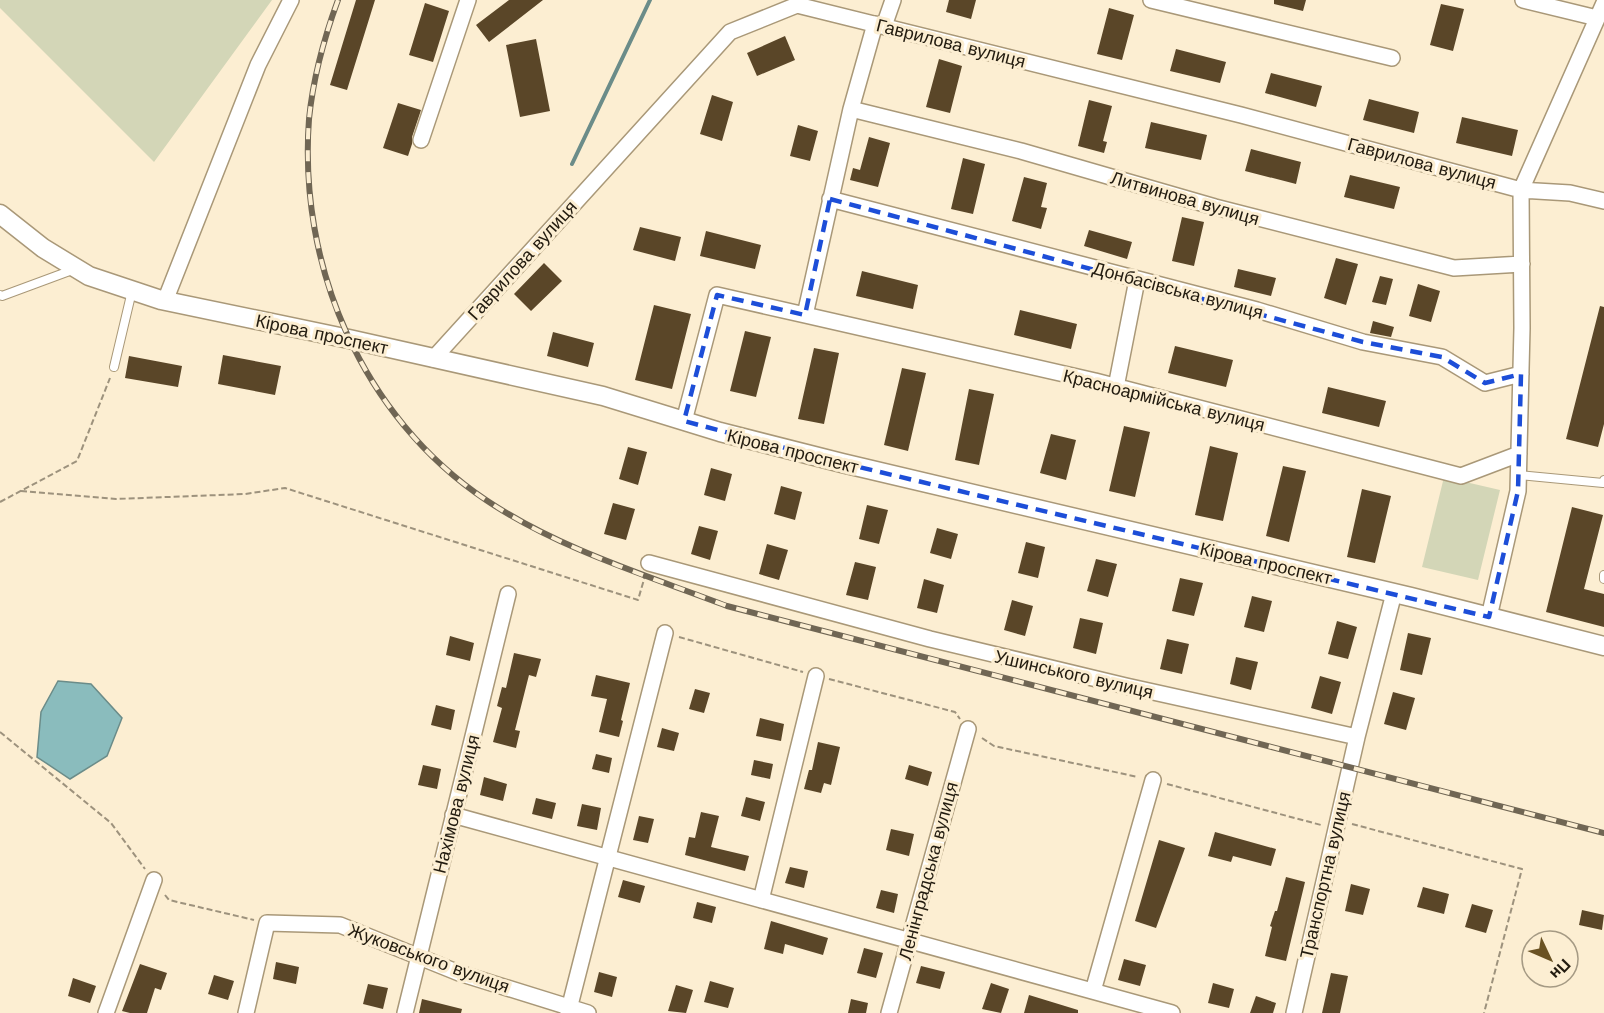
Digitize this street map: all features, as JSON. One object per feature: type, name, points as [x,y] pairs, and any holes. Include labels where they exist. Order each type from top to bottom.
[{"type":"street","points":[[165,300],[258,65],[291,0]]},
{"type":"street","points":[[422,140],[468,0]]},
{"type":"street","points":[[805,315],[851,109],[880,25],[892,0]]},
{"type":"street","points":[[1151,0],[1202,6],[1392,58]]},
{"type":"street","points":[[1523,0],[1597,18]]},
{"type":"street","points":[[1489,617],[1518,491],[1521,374],[1521,190],[1604,3]]},
{"type":"street","name":"Гаврилова вулиця","points":[[433,358],[730,32],[797,4],[1241,115],[1521,190],[1570,193],[1604,201]]},
{"type":"street","name":"Литвинова вулиця","points":[[851,109],[1021,151],[1215,207],[1454,268],[1522,264]]},
{"type":"street","name":"Донбасівська вулиця","points":[[830,199],[1257,310],[1363,342],[1442,357],[1485,383],[1521,374]]},
{"type":"street","name":"Кірова проспект","points":[[0,214],[43,249],[89,276],[165,300],[603,396],[684,421],[842,463],[1394,593],[1604,646]]},
{"type":"street","points":[[1116,387],[1137,280]]},
{"type":"street","name":"Красноармійська вулиця","points":[[684,421],[717,295],[1116,387],[1461,476],[1519,454]]},
{"type":"street","name":"Ушинського вулиця","points":[[649,563],[941,642],[1126,687],[1357,737]]},
{"type":"street","points":[[1357,737],[1394,593]]},
{"type":"street","name":"Нахімова вулиця","points":[[405,1013],[508,594]]},
{"type":"street","points":[[569,1010],[665,633]]},
{"type":"street","points":[[761,900],[816,676]]},
{"type":"street","name":"Ленінградська вулиця","points":[[889,1013],[968,729]]},
{"type":"street","name":"Транспортна вулиця","points":[[1294,1013],[1357,737]]},
{"type":"street","points":[[1093,991],[1153,780]]},
{"type":"street","points":[[453,815],[1172,1013]]},
{"type":"street","points":[[106,1013],[154,880]]},
{"type":"street","points":[[246,1013],[267,923]]},
{"type":"street","name":"Жуковського вулиця","points":[[267,923],[340,925],[459,973],[569,1010],[588,1013]]},
{"type":"lane","points":[[0,295],[77,269]]},
{"type":"lane","points":[[114,367],[132,291]]},
{"type":"lane","points":[[1518,475],[1604,482]]},
{"type":"path","points":[[0,502],[77,461],[114,367]]},
{"type":"path","points":[[21,491],[116,499],[245,494],[285,488],[638,600],[649,563]]},
{"type":"path","points":[[0,732],[111,823],[169,900],[267,923]]},
{"type":"highlighted area","points":[[830,199],[1363,342],[1442,357],[1485,383],[1521,374],[1518,491],[1489,617],[842,463],[684,421],[717,295],[805,315]]},
{"type":"green space","points":[[0,0],[272,0],[154,162],[0,8]]},
{"type":"green space","points":[[1444,477],[1500,490],[1478,580],[1422,567]]},
{"type":"water","points":[[58,681],[91,684],[122,718],[107,756],[70,779],[37,757],[41,712]]},
{"type":"building","points":[[356,0],[375,0],[347,90],[330,85]]},
{"type":"building","points":[[509,0],[543,0],[489,42],[476,25]]},
{"type":"building","points":[[949,0],[976,0],[971,19],[946,12]]},
{"type":"building","points":[[1274,0],[1306,0],[1303,11],[1274,4]]},
{"type":"building","points":[[425,3],[449,11],[433,62],[409,55]]},
{"type":"building","points":[[1441,4],[1464,9],[1453,51],[1430,45]]},
{"type":"building","points":[[1109,8],[1134,15],[1122,60],[1097,54]]},
{"type":"building","points":[[785,36],[795,60],[757,76],[747,53]]},
{"type":"building","points":[[536,39],[550,111],[520,117],[506,45]]},
{"type":"building","points":[[1176,49],[1226,62],[1220,83],[1170,71]]},
{"type":"building","points":[[939,59],[962,66],[950,113],[926,107]]},
{"type":"building","points":[[1271,73],[1322,86],[1316,107],[1265,93]]},
{"type":"building","points":[[712,95],[733,102],[722,141],[700,134]]},
{"type":"building","points":[[1369,99],[1419,112],[1414,133],[1363,120]]},
{"type":"building","points":[[1089,100],[1112,106],[1103,141],[1107,142],[1104,153],[1078,146]]},
{"type":"building","points":[[398,103],[421,110],[408,156],[383,148]]},
{"type":"building","points":[[1462,117],[1518,130],[1512,156],[1456,143]]},
{"type":"building","points":[[1151,122],[1207,135],[1201,160],[1145,148]]},
{"type":"building","points":[[798,125],[818,131],[810,161],[790,156]]},
{"type":"building","points":[[869,137],[890,143],[878,187],[850,180],[853,168],[860,170]]},
{"type":"building","points":[[1251,149],[1301,162],[1296,184],[1245,171]]},
{"type":"building","points":[[963,158],[985,164],[973,214],[951,209]]},
{"type":"building","points":[[1350,175],[1400,187],[1394,209],[1344,197]]},
{"type":"building","points":[[1024,177],[1047,183],[1041,207],[1047,208],[1041,229],[1012,221]]},
{"type":"building","points":[[1182,217],[1204,222],[1194,266],[1172,261]]},
{"type":"building","points":[[640,227],[681,237],[675,261],[633,250]]},
{"type":"building","points":[[1089,230],[1132,242],[1127,259],[1084,246]]},
{"type":"building","points":[[706,231],[761,245],[755,269],[700,256]]},
{"type":"building","points":[[1336,258],[1358,264],[1346,305],[1324,298]]},
{"type":"building","points":[[544,263],[562,281],[531,311],[514,294]]},
{"type":"building","points":[[1238,269],[1276,278],[1271,296],[1234,287]]},
{"type":"building","points":[[862,271],[918,285],[913,309],[856,296]]},
{"type":"building","points":[[1380,276],[1393,279],[1386,305],[1372,302]]},
{"type":"building","points":[[1418,284],[1440,291],[1431,322],[1409,316]]},
{"type":"building","points":[[654,305],[691,314],[672,389],[635,380]]},
{"type":"building","points":[[1600,306],[1604,307],[1604,424],[1598,447],[1566,439]]},
{"type":"building","points":[[1020,310],[1077,324],[1071,349],[1014,335]]},
{"type":"building","points":[[1373,321],[1394,327],[1391,337],[1370,333]]},
{"type":"building","points":[[745,331],[771,337],[756,397],[730,391]]},
{"type":"building","points":[[553,332],[594,343],[588,367],[547,356]]},
{"type":"building","points":[[1175,346],[1233,360],[1226,387],[1168,373]]},
{"type":"building","points":[[814,348],[839,353],[824,424],[798,419]]},
{"type":"building","points":[[223,355],[281,366],[275,395],[218,384]]},
{"type":"building","points":[[129,356],[182,366],[178,387],[125,378]]},
{"type":"building","points":[[902,368],[926,373],[908,451],[884,445]]},
{"type":"building","points":[[1328,387],[1386,401],[1379,427],[1322,413]]},
{"type":"building","points":[[969,389],[994,394],[979,465],[955,460]]},
{"type":"building","points":[[1124,426],[1150,432],[1135,497],[1109,491]]},
{"type":"building","points":[[1051,434],[1076,440],[1066,480],[1040,473]]},
{"type":"building","points":[[1210,446],[1238,453],[1223,521],[1195,515]]},
{"type":"building","points":[[628,447],[647,452],[638,485],[619,479]]},
{"type":"building","points":[[1283,466],[1306,471],[1289,542],[1266,536]]},
{"type":"building","points":[[711,468],[732,474],[725,501],[704,495]]},
{"type":"building","points":[[781,486],[802,492],[795,520],[774,514]]},
{"type":"building","points":[[1362,489],[1391,496],[1375,563],[1347,557]]},
{"type":"building","points":[[613,503],[635,509],[626,540],[604,534]]},
{"type":"building","points":[[867,505],[888,510],[879,544],[859,539]]},
{"type":"building","points":[[1572,507],[1603,515],[1584,589],[1604,594],[1604,627],[1546,612]]},
{"type":"building","points":[[699,526],[718,531],[710,560],[691,554]]},
{"type":"building","points":[[937,528],[958,534],[951,559],[930,553]]},
{"type":"building","points":[[1026,542],[1045,547],[1038,578],[1018,573]]},
{"type":"building","points":[[767,544],[788,550],[779,580],[759,574]]},
{"type":"building","points":[[1096,559],[1117,564],[1108,597],[1087,591]]},
{"type":"building","points":[[855,562],[876,567],[868,600],[846,595]]},
{"type":"building","points":[[1180,578],[1203,583],[1194,616],[1172,611]]},
{"type":"building","points":[[924,579],[944,585],[937,613],[917,608]]},
{"type":"building","points":[[1252,596],[1272,601],[1264,632],[1244,627]]},
{"type":"building","points":[[1012,600],[1033,606],[1025,636],[1004,630]]},
{"type":"building","points":[[1080,618],[1103,623],[1096,654],[1073,648]]},
{"type":"building","points":[[1337,621],[1357,627],[1348,659],[1328,654]]},
{"type":"building","points":[[1408,633],[1431,638],[1422,675],[1400,670]]},
{"type":"building","points":[[450,636],[474,643],[470,661],[446,655]]},
{"type":"building","points":[[1167,639],[1189,644],[1182,674],[1160,669]]},
{"type":"building","points":[[514,653],[541,659],[536,677],[529,675],[515,730],[520,731],[516,748],[493,742],[502,708],[497,706],[502,687],[506,688]]},
{"type":"building","points":[[1236,657],[1258,662],[1251,690],[1230,684]]},
{"type":"building","points":[[596,675],[630,683],[619,737],[599,732],[607,699],[591,696]]},
{"type":"building","points":[[1320,676],[1341,682],[1332,714],[1311,708]]},
{"type":"building","points":[[695,689],[710,693],[704,713],[689,709]]},
{"type":"building","points":[[1393,692],[1415,698],[1406,730],[1384,724]]},
{"type":"building","points":[[436,705],[455,710],[451,730],[431,725]]},
{"type":"building","points":[[760,718],[784,724],[781,741],[756,736]]},
{"type":"building","points":[[662,728],[679,733],[674,751],[657,747]]},
{"type":"building","points":[[818,742],[840,747],[831,785],[824,783],[821,793],[804,789],[809,770],[812,770]]},
{"type":"building","points":[[596,754],[612,758],[609,773],[592,769]]},
{"type":"building","points":[[754,760],[773,764],[770,779],[751,775]]},
{"type":"building","points":[[423,765],[441,769],[437,789],[418,785]]},
{"type":"building","points":[[909,765],[932,772],[928,786],[905,779]]},
{"type":"building","points":[[484,777],[507,784],[503,801],[480,795]]},
{"type":"building","points":[[746,797],[765,802],[760,821],[741,816]]},
{"type":"building","points":[[536,798],[556,803],[552,819],[532,814]]},
{"type":"building","points":[[582,804],[601,808],[597,830],[577,826]]},
{"type":"building","points":[[701,812],[719,816],[711,847],[749,856],[745,871],[685,855],[689,837],[695,838]]},
{"type":"building","points":[[639,816],[654,819],[648,843],[633,840]]},
{"type":"building","points":[[891,829],[914,834],[909,856],[886,850]]},
{"type":"building","points":[[1215,832],[1276,849],[1271,866],[1233,856],[1231,862],[1208,856]]},
{"type":"building","points":[[1159,840],[1185,848],[1156,928],[1135,921]]},
{"type":"building","points":[[790,867],[808,871],[804,888],[785,883]]},
{"type":"building","points":[[1286,877],[1305,882],[1286,961],[1265,956],[1272,927],[1270,926],[1275,911],[1277,911]]},
{"type":"building","points":[[623,880],[645,886],[640,903],[618,897]]},
{"type":"building","points":[[1351,884],[1370,889],[1363,915],[1345,911]]},
{"type":"building","points":[[1423,887],[1449,894],[1444,914],[1417,907]]},
{"type":"building","points":[[881,890],[898,894],[894,913],[876,908]]},
{"type":"building","points":[[697,902],[716,907],[712,923],[693,918]]},
{"type":"building","points":[[1472,904],[1493,910],[1486,933],[1465,927]]},
{"type":"building","points":[[1582,910],[1604,915],[1602,930],[1579,925]]},
{"type":"building","points":[[771,921],[828,938],[823,955],[785,944],[783,954],[764,949]]},
{"type":"building","points":[[864,948],[883,953],[876,978],[857,973]]},
{"type":"building","points":[[1124,959],[1146,965],[1140,986],[1118,980]]},
{"type":"building","points":[[276,962],[299,967],[296,984],[273,979]]},
{"type":"building","points":[[140,964],[167,973],[161,990],[155,988],[147,1013],[122,1011]]},
{"type":"building","points":[[921,966],[945,972],[940,989],[916,983]]},
{"type":"building","points":[[599,972],[617,977],[612,997],[594,992]]},
{"type":"building","points":[[1331,973],[1348,976],[1340,1013],[1322,1013]]},
{"type":"building","points":[[214,975],[234,981],[228,1000],[208,994]]},
{"type":"building","points":[[73,978],[96,986],[90,1003],[68,996]]},
{"type":"building","points":[[710,981],[734,988],[728,1008],[704,1002]]},
{"type":"building","points":[[991,983],[1009,989],[1001,1013],[982,1009]]},
{"type":"building","points":[[1213,983],[1234,989],[1229,1008],[1208,1003]]},
{"type":"building","points":[[368,984],[388,988],[383,1009],[363,1004]]},
{"type":"building","points":[[676,985],[693,990],[686,1013],[668,1011]]},
{"type":"building","points":[[1029,995],[1078,1010],[1078,1013],[1024,1013]]},
{"type":"building","points":[[1256,996],[1276,1003],[1273,1013],[1250,1013]]},
{"type":"building","points":[[422,999],[462,1009],[461,1013],[419,1013]]},
{"type":"building","points":[[851,999],[868,1003],[866,1013],[848,1013]]},
{"type":"waterway","points":[[572,164],[650,0]]},
{"type":"railway","points":[[338,0],[320,59],[309,119],[308,174],[315,229],[327,282],[347,334],[373,382],[404,426],[442,466],[486,500],[543,533],[573,547],[727,606],[1604,833]]}]
